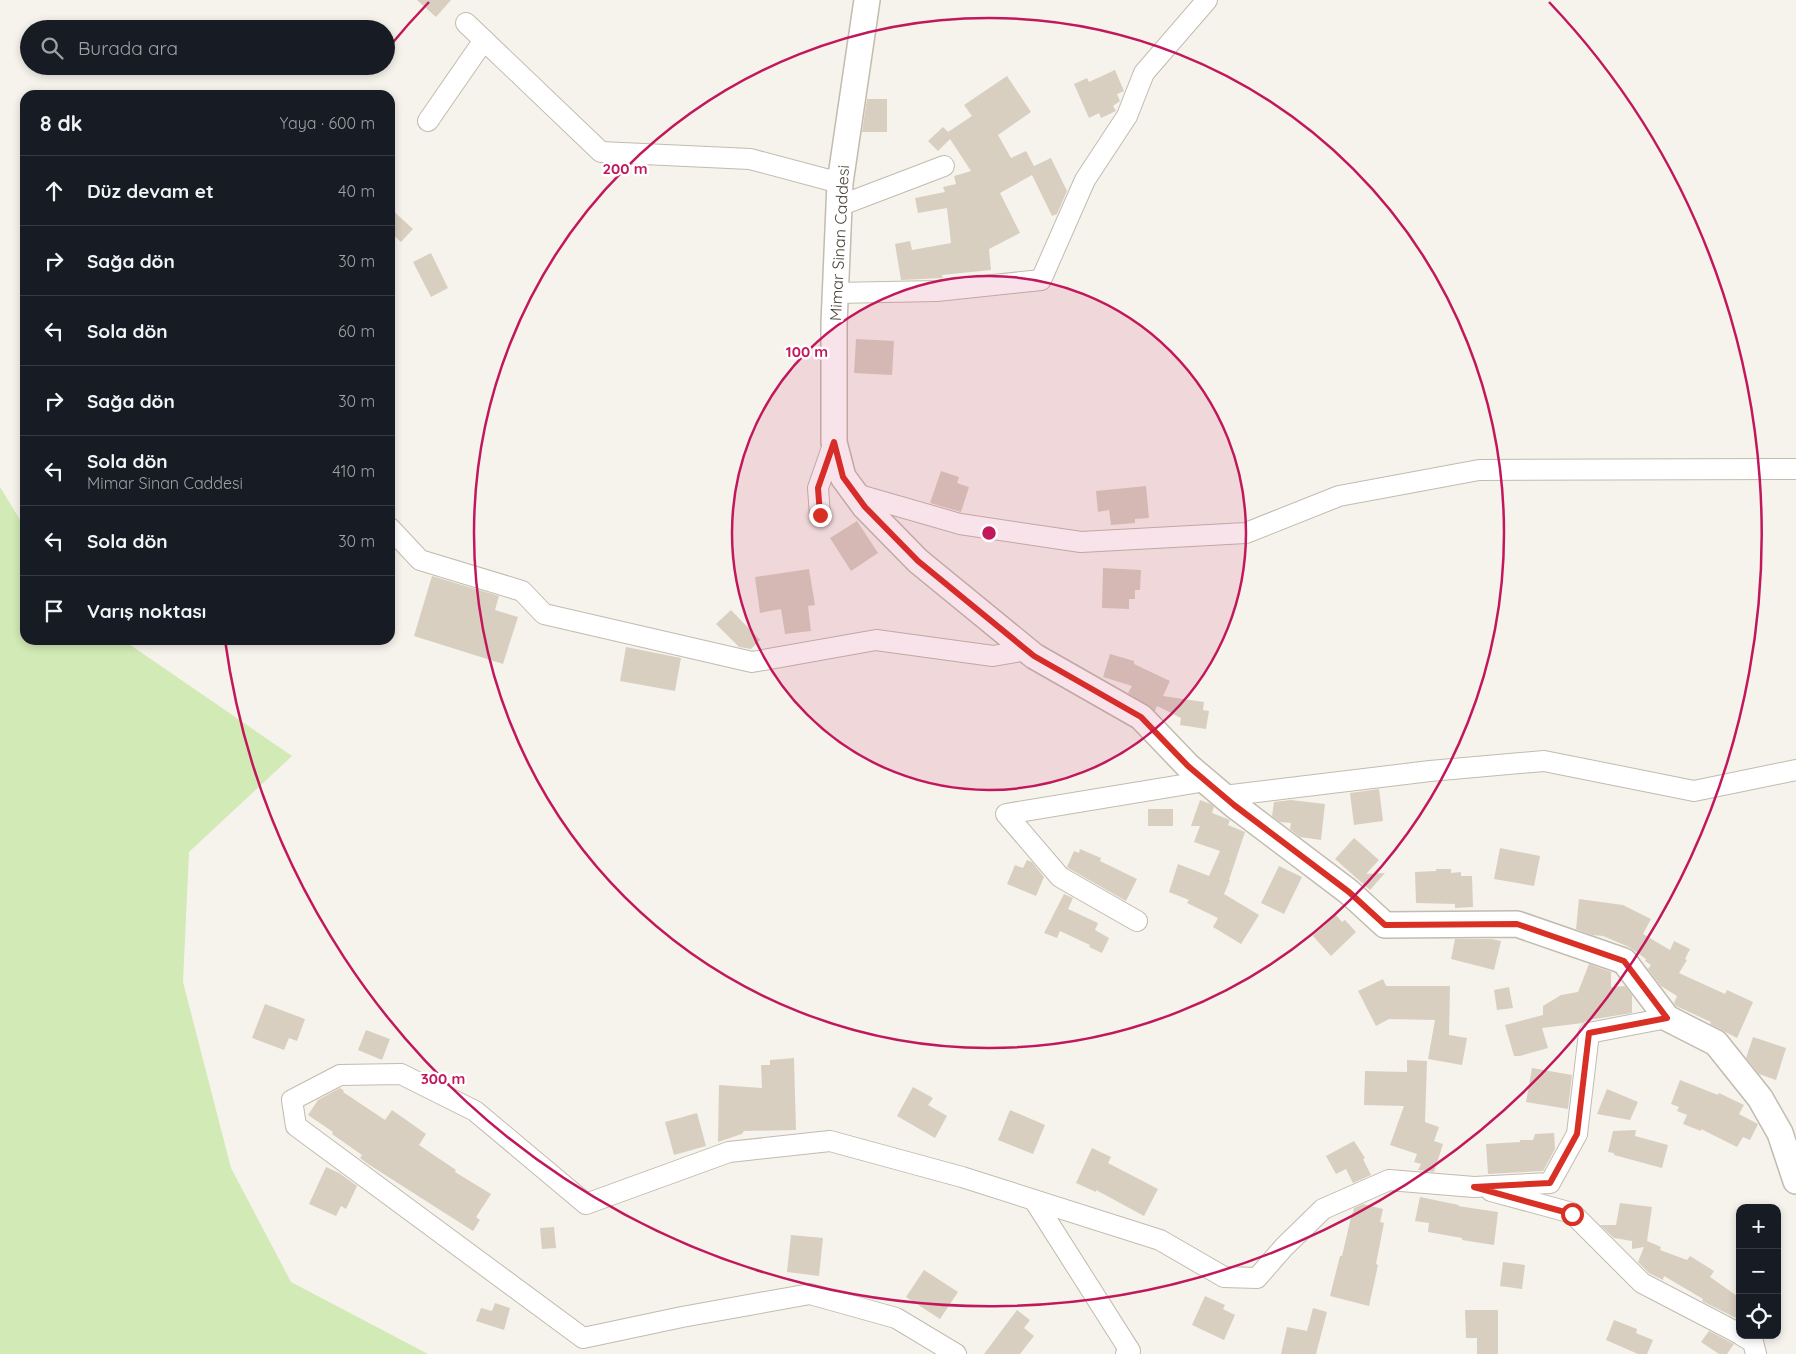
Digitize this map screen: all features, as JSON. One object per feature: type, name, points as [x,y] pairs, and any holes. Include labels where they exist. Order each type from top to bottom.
[{"type":"street","name":"Mimar Sinan Caddesi","points":[[867,0],[839,194],[835,293],[834,442],[843,477],[865,507],[918,561],[1034,656],[1141,717],[1188,766],[1290,849],[1349,892],[1385,925],[1517,924],[1624,961],[1667,1018],[1716,1043],[1754,1091],[1780,1133],[1796,1180]]},
{"type":"street","points":[[835,293],[937,291],[1041,280],[1085,180],[1127,116],[1144,74],[1206,0]]},
{"type":"street","points":[[466,23],[601,152],[750,160],[839,194],[944,166]]},
{"type":"street","points":[[428,121],[484,40]]},
{"type":"street","points":[[820,515],[818,488],[834,442]]},
{"type":"street","points":[[856,494],[960,524],[1081,542],[1246,533],[1339,496],[1479,470],[1796,468]]},
{"type":"street","points":[[395,533],[420,560],[522,591],[544,614],[752,662],[876,640],[993,656],[1028,650]]},
{"type":"street","points":[[1137,922],[1060,877],[1006,814],[1215,789],[1544,761],[1694,791],[1796,770]]},
{"type":"street","points":[[956,1354],[896,1318],[810,1294],[682,1317],[583,1338],[296,1126],[292,1100],[340,1075],[401,1074],[474,1111],[586,1204],[729,1152],[830,1141],[962,1177],[1160,1240],[1224,1277],[1258,1278],[1284,1248],[1323,1209],[1389,1180],[1474,1187],[1550,1183],[1577,1134],[1589,1033],[1667,1018]]},
{"type":"street","points":[[1474,1187],[1572,1214],[1642,1283],[1736,1333]]},
{"type":"street","points":[[1034,1200],[1130,1351],[1126,1354]]},
{"type":"street","points":[[1747,1339],[1753,1342],[1756,1354]]},
{"type":"green space","points":[[0,487],[20,520],[20,645],[130,645],[292,756],[189,852],[183,982],[231,1168],[291,1282],[428,1354],[0,1354]]},
{"type":"building","points":[[417,0],[451,0],[436,17]]},
{"type":"building","points":[[1115,70],[1124,91],[1117,94],[1120,101],[1113,106],[1116,111],[1101,118],[1099,113],[1089,118],[1074,84],[1087,78],[1089,82]]},
{"type":"building","points":[[1007,76],[1031,112],[998,135],[1011,158],[1026,151],[1034,166],[1051,158],[1067,191],[1057,214],[1052,216],[1032,175],[1000,193],[1020,233],[989,249],[991,270],[942,275],[943,278],[901,280],[895,244],[910,241],[912,250],[951,243],[947,208],[918,213],[915,198],[945,192],[943,187],[956,184],[954,176],[971,171],[950,139],[938,151],[928,141],[943,127],[948,132],[972,116],[964,105]]},
{"type":"building","points":[[867,99],[887,99],[887,132],[862,132]]},
{"type":"building","points":[[395,213],[413,229],[401,242],[395,237]]},
{"type":"building","points":[[431,253],[448,288],[431,297],[413,262]]},
{"type":"building","points":[[856,339],[894,341],[892,375],[854,373]]},
{"type":"building","points":[[941,471],[959,477],[957,483],[969,487],[961,512],[930,503]]},
{"type":"building","points":[[1146,486],[1149,518],[1135,519],[1135,523],[1111,525],[1109,510],[1098,512],[1096,491]]},
{"type":"building","points":[[857,521],[878,553],[851,571],[830,538]]},
{"type":"building","points":[[1103,568],[1141,570],[1140,590],[1135,590],[1135,599],[1129,599],[1129,609],[1102,608]]},
{"type":"building","points":[[809,569],[815,605],[808,606],[811,631],[785,634],[781,609],[760,613],[755,577]]},
{"type":"building","points":[[432,576],[499,596],[495,610],[518,617],[503,664],[414,636]]},
{"type":"building","points":[[731,610],[760,640],[751,649],[739,647],[716,624]]},
{"type":"building","points":[[626,647],[681,658],[675,691],[620,681]]},
{"type":"building","points":[[1110,654],[1134,661],[1134,664],[1170,681],[1163,696],[1204,702],[1203,710],[1209,711],[1206,729],[1180,725],[1181,718],[1157,706],[1155,711],[1128,693],[1132,686],[1103,677]]},
{"type":"building","points":[[1379,789],[1383,821],[1354,825],[1350,793]]},
{"type":"building","points":[[1200,800],[1214,807],[1212,813],[1230,820],[1228,825],[1245,832],[1224,894],[1259,915],[1241,944],[1213,927],[1218,918],[1187,903],[1189,900],[1169,892],[1178,864],[1209,876],[1220,851],[1194,842],[1200,826],[1191,826]]},
{"type":"building","points":[[1291,800],[1325,804],[1321,840],[1300,837],[1290,829],[1291,823],[1280,822],[1272,816],[1274,802]]},
{"type":"building","points":[[1148,809],[1173,809],[1173,826],[1148,826]]},
{"type":"building","points":[[1354,838],[1379,860],[1366,874],[1385,873],[1370,890],[1335,859]]},
{"type":"building","points":[[1500,848],[1540,856],[1534,886],[1494,879]]},
{"type":"building","points":[[1080,849],[1101,858],[1100,861],[1137,879],[1126,901],[1067,867],[1074,851],[1079,853]]},
{"type":"building","points":[[1027,860],[1032,862],[1044,877],[1036,896],[1007,884],[1015,865],[1023,868]]},
{"type":"building","points":[[1279,866],[1302,877],[1284,914],[1261,903]]},
{"type":"building","points":[[1436,869],[1451,869],[1451,873],[1461,872],[1461,876],[1472,876],[1473,907],[1455,908],[1455,904],[1416,903],[1415,872],[1436,871]]},
{"type":"building","points":[[1064,894],[1073,898],[1068,909],[1098,923],[1095,930],[1109,938],[1102,953],[1089,947],[1090,945],[1060,931],[1057,938],[1044,933]]},
{"type":"building","points":[[1579,899],[1623,905],[1651,919],[1643,934],[1670,950],[1674,941],[1690,949],[1685,959],[1687,960],[1679,973],[1725,994],[1727,990],[1753,1002],[1737,1038],[1710,1024],[1711,1022],[1676,1006],[1674,1003],[1677,996],[1661,986],[1648,969],[1651,965],[1629,947],[1603,936],[1592,935],[1576,929]]},
{"type":"building","points":[[1336,915],[1342,922],[1345,920],[1356,932],[1331,956],[1313,936]]},
{"type":"building","points":[[1455,939],[1491,939],[1501,941],[1494,970],[1451,959]]},
{"type":"building","points":[[1589,964],[1611,972],[1611,987],[1625,986],[1632,995],[1632,1013],[1589,1020],[1583,1023],[1542,1028],[1548,1048],[1514,1056],[1505,1025],[1543,1015],[1543,1006],[1561,995],[1578,992]]},
{"type":"building","points":[[1383,979],[1386,986],[1450,986],[1449,1035],[1467,1038],[1462,1065],[1428,1059],[1435,1020],[1389,1019],[1376,1026],[1358,991]]},
{"type":"building","points":[[1509,987],[1513,1008],[1497,1010],[1494,990]]},
{"type":"building","points":[[265,1004],[305,1019],[297,1041],[289,1038],[284,1050],[252,1038]]},
{"type":"building","points":[[366,1030],[390,1039],[382,1060],[358,1050]]},
{"type":"building","points":[[1753,1037],[1786,1048],[1776,1080],[1759,1074],[1746,1058]]},
{"type":"building","points":[[794,1058],[796,1130],[744,1131],[742,1134],[718,1142],[719,1085],[762,1088],[761,1065],[770,1065],[770,1060]]},
{"type":"building","points":[[1407,1060],[1427,1061],[1425,1122],[1439,1127],[1434,1141],[1443,1144],[1434,1172],[1418,1170],[1421,1164],[1414,1162],[1417,1154],[1390,1145],[1404,1106],[1364,1105],[1365,1071],[1407,1072]]},
{"type":"building","points":[[1532,1068],[1572,1075],[1568,1109],[1526,1102]]},
{"type":"building","points":[[1680,1080],[1718,1095],[1719,1093],[1744,1105],[1739,1114],[1758,1124],[1750,1140],[1743,1137],[1737,1147],[1701,1129],[1701,1131],[1683,1124],[1687,1115],[1677,1111],[1679,1107],[1671,1104]]},
{"type":"building","points":[[913,1087],[933,1098],[928,1105],[947,1116],[935,1138],[897,1116]]},
{"type":"building","points":[[340,1088],[343,1092],[385,1120],[392,1110],[426,1134],[419,1145],[456,1170],[455,1172],[491,1194],[476,1217],[480,1220],[473,1231],[368,1164],[360,1158],[362,1155],[308,1115],[318,1100]]},
{"type":"building","points":[[1607,1089],[1638,1102],[1630,1120],[1597,1114]]},
{"type":"building","points":[[1010,1110],[1045,1125],[1033,1154],[998,1140]]},
{"type":"building","points":[[697,1113],[706,1146],[674,1155],[665,1122]]},
{"type":"building","points":[[1636,1130],[1635,1136],[1668,1145],[1662,1168],[1608,1152],[1613,1131]]},
{"type":"building","points":[[1554,1133],[1555,1149],[1543,1171],[1488,1174],[1486,1144],[1533,1140],[1535,1134]]},
{"type":"building","points":[[1354,1141],[1365,1158],[1363,1159],[1371,1175],[1353,1183],[1346,1169],[1336,1174],[1326,1156]]},
{"type":"building","points":[[1092,1148],[1111,1157],[1108,1163],[1158,1189],[1144,1216],[1096,1190],[1096,1192],[1076,1183]]},
{"type":"building","points":[[326,1167],[339,1173],[357,1186],[346,1209],[341,1206],[336,1216],[309,1204]]},
{"type":"building","points":[[1420,1197],[1458,1206],[1498,1212],[1494,1245],[1428,1232],[1429,1223],[1415,1221]]},
{"type":"building","points":[[1620,1203],[1652,1207],[1647,1241],[1661,1247],[1660,1250],[1687,1260],[1690,1256],[1714,1271],[1710,1277],[1736,1295],[1736,1318],[1702,1301],[1703,1299],[1664,1276],[1663,1280],[1649,1273],[1638,1262],[1644,1247],[1632,1249],[1632,1241],[1614,1238],[1600,1225],[1616,1225]]},
{"type":"building","points":[[1363,1204],[1383,1209],[1380,1222],[1384,1223],[1376,1264],[1378,1265],[1369,1306],[1330,1296],[1352,1213],[1354,1208]]},
{"type":"building","points":[[554,1227],[556,1248],[542,1249],[540,1228]]},
{"type":"building","points":[[791,1235],[823,1238],[819,1276],[787,1272]]},
{"type":"building","points":[[1503,1262],[1525,1265],[1522,1289],[1500,1286]]},
{"type":"building","points":[[924,1270],[958,1292],[940,1319],[906,1297]]},
{"type":"building","points":[[1205,1296],[1225,1305],[1223,1309],[1235,1315],[1224,1340],[1192,1325]]},
{"type":"building","points":[[495,1303],[510,1308],[504,1330],[476,1321],[481,1308],[492,1311]]},
{"type":"building","points":[[1313,1308],[1327,1312],[1316,1354],[1281,1354],[1287,1327],[1307,1331]]},
{"type":"building","points":[[1017,1310],[1030,1320],[1024,1328],[1034,1336],[1020,1354],[984,1354]]},
{"type":"building","points":[[1465,1310],[1498,1310],[1498,1354],[1477,1354],[1477,1338],[1466,1338]]},
{"type":"building","points":[[1614,1320],[1637,1329],[1636,1333],[1653,1340],[1647,1354],[1638,1354],[1606,1340]]},
{"type":"building","points":[[1709,1331],[1734,1344],[1727,1354],[1719,1354],[1701,1342]]},
{"type":"route","points":[[820,515],[818,488],[834,442],[843,477],[865,507],[918,561],[1034,656],[1141,717],[1188,766],[1290,849],[1349,892],[1385,925],[1517,924],[1624,961],[1667,1018],[1589,1033],[1577,1134],[1550,1183],[1474,1187],[1572,1214]]}]
